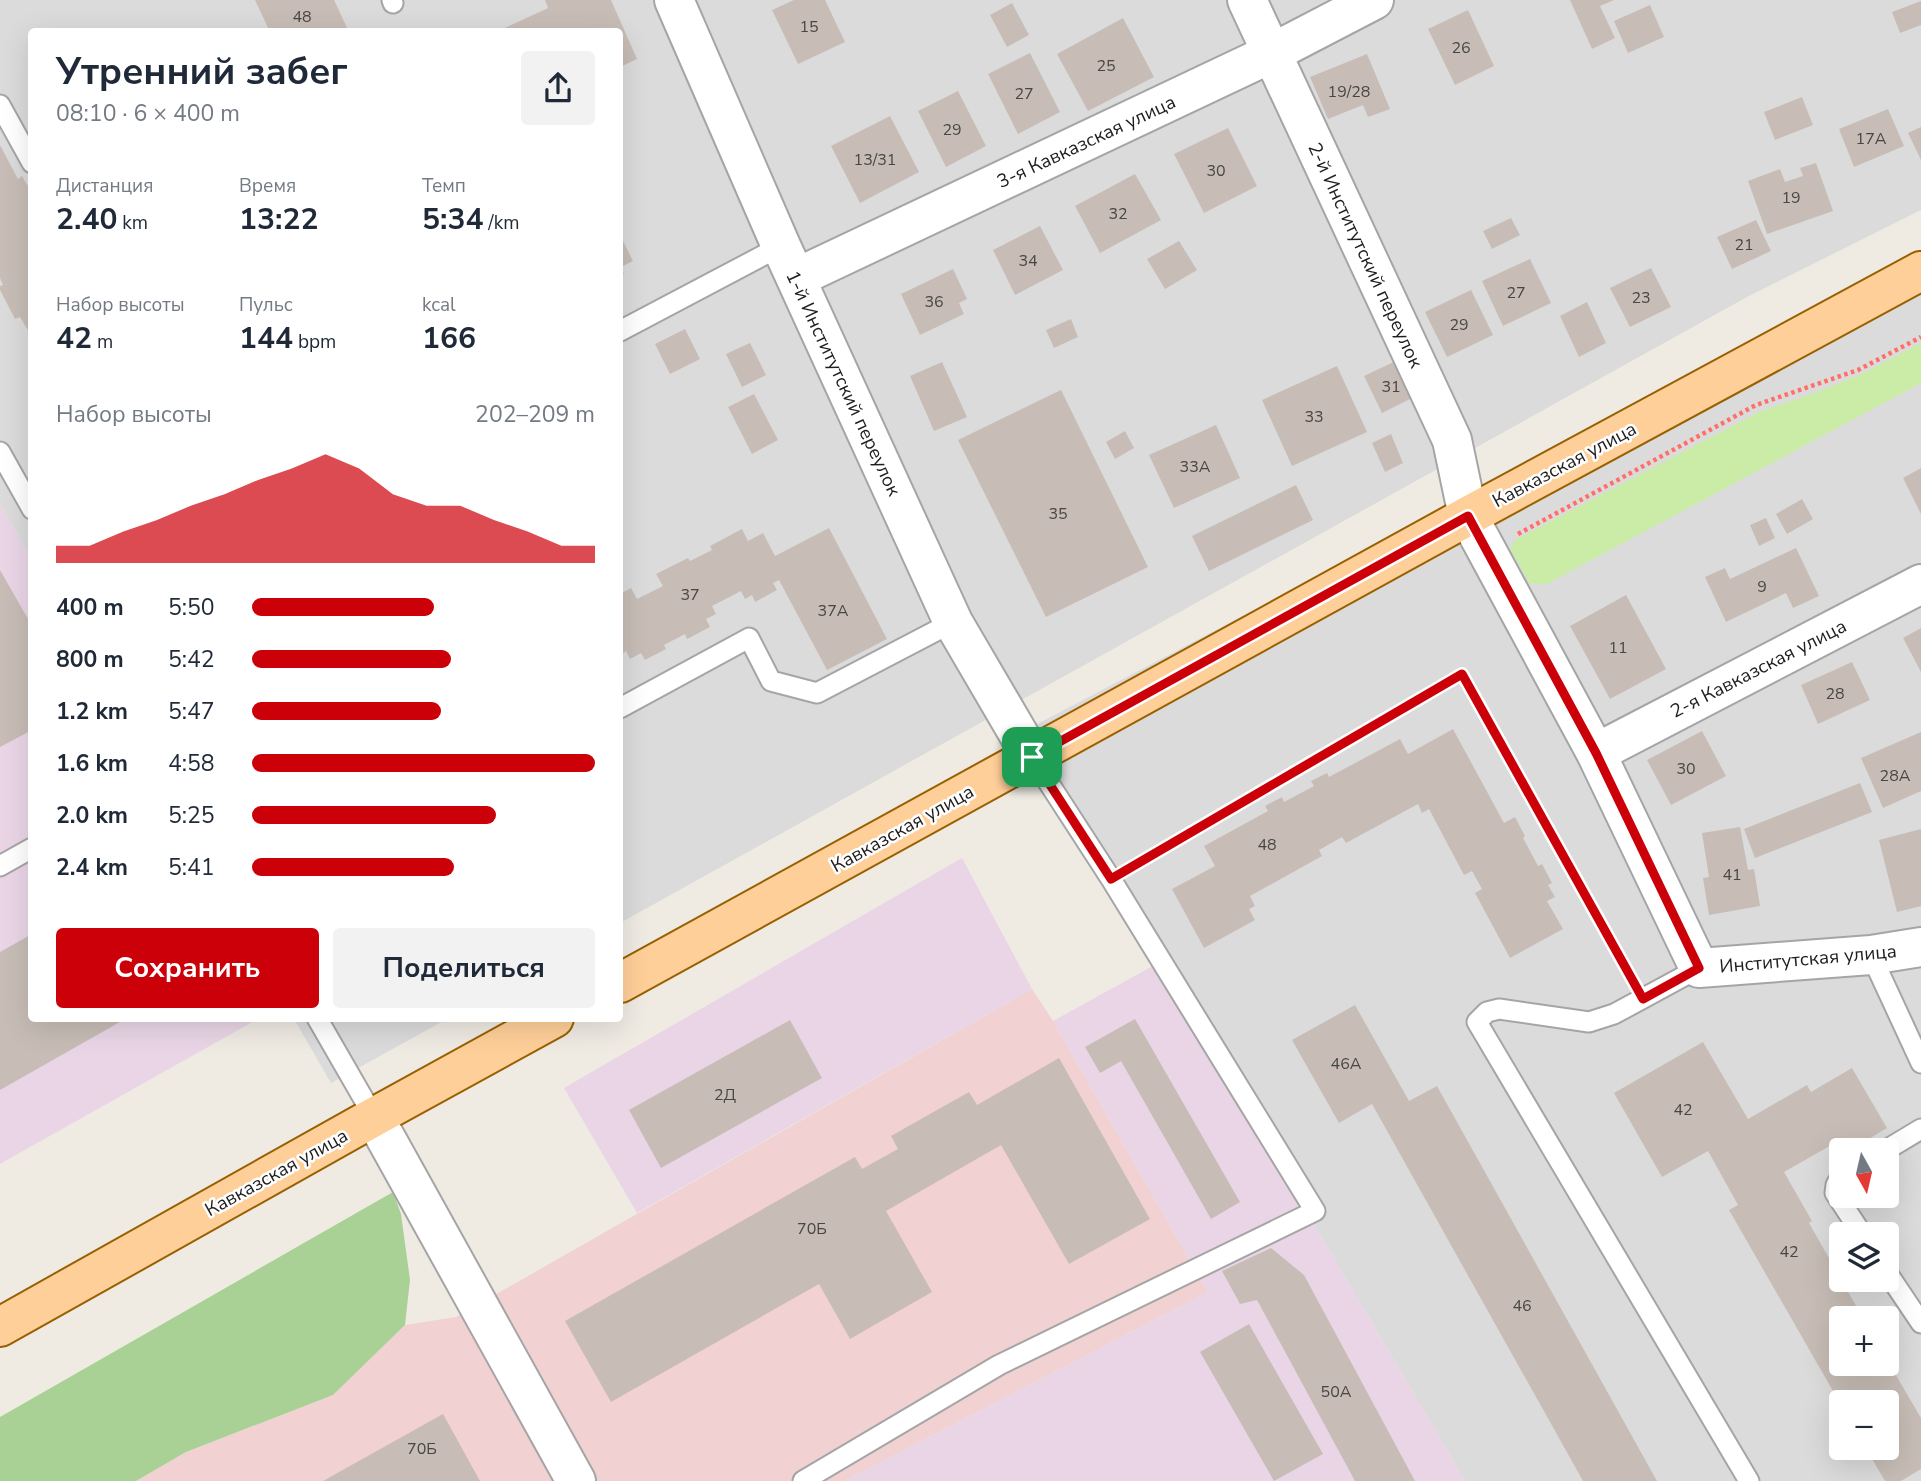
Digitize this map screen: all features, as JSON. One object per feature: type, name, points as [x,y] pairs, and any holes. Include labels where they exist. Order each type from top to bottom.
[{"type":"main road","name":"Кавказская улица","points":[[623,981],[1468,516],[1921,271]]},
{"type":"main road","name":"Кавказская улица","points":[[0,1328],[547,1022]]},
{"type":"street","name":"1-й Институтский переулок","points":[[674,0],[788,262],[953,622],[1032,757]]},
{"type":"street","name":"2-й Институтский переулок","points":[[1247,0],[1452,440],[1468,516]]},
{"type":"street","name":"3-я Кавказская улица","points":[[788,262],[1272,53],[1374,0]]},
{"type":"street","name":"Институтская улица","points":[[1468,516],[1596,753],[1699,968],[1871,955],[1921,947]]},
{"type":"street","name":"2-я Кавказская улица","points":[[1596,753],[1921,584]]},
{"type":"street","points":[[374,1117],[576,1481]]},
{"type":"lane","points":[[0,104],[28,156]]},
{"type":"lane","points":[[623,330],[788,262]]},
{"type":"lane","points":[[0,452],[28,502]]},
{"type":"lane","points":[[623,706],[749,638],[771,681],[817,693],[953,622]]},
{"type":"lane","points":[[815,1478],[999,1365],[1315,1211],[1111,879],[1032,757]]},
{"type":"lane","points":[[0,866],[28,850]]},
{"type":"lane","points":[[1871,955],[1921,1063]]},
{"type":"lane","points":[[1699,968],[1614,1014],[1589,1022],[1499,1009],[1487,1012],[1476,1022],[1749,1481]]},
{"type":"lane","points":[[319,1022],[374,1117]]},
{"type":"lane","points":[[1899,1142],[1921,1129]]},
{"type":"lane","points":[[1899,1290],[1921,1323]]},
{"type":"path","points":[[1487,551],[1756,405],[1858,370],[1921,337]]},
{"type":"path","points":[[1111,879],[1462,674],[1643,999]]},
{"type":"shaded area","points":[[0,0],[1921,0],[1921,210],[1747,297],[623,921],[623,28],[28,28],[28,554],[0,504]]},
{"type":"shaded area","points":[[1921,259],[1921,1481],[1465,1481],[1024,731]]},
{"type":"shaded area","points":[[0,504],[28,554],[28,1022],[253,1022],[0,1164]]},
{"type":"shaded area","points":[[962,858],[1032,989],[637,1213],[564,1088]]},
{"type":"shaded area","points":[[1160,962],[1465,1481],[845,1481],[1208,1292],[1053,1021]]},
{"type":"shaded area","points":[[1032,989],[1208,1292],[845,1481],[136,1481],[186,1452],[333,1395],[405,1325],[456,1317]]},
{"type":"shaded area","points":[[296,1022],[442,1022],[331,1083]]},
{"type":"green space","points":[[1921,343],[1921,383],[1547,584],[1530,584],[1510,549],[1515,540],[1759,412],[1862,374]]},
{"type":"green space","points":[[393,1192],[401,1214],[410,1280],[405,1325],[333,1395],[186,1452],[136,1481],[0,1481],[0,1417]]},
{"type":"building","points":[[255,0],[334,0],[347,28],[268,28]]},
{"type":"building","points":[[545,0],[611,0],[637,59],[623,66],[623,28],[505,28],[548,8]]},
{"type":"building","points":[[794,0],[825,0],[845,42],[798,64],[772,10]]},
{"type":"building","points":[[1570,0],[1614,0],[1600,6],[1615,38],[1592,49]]},
{"type":"building","points":[[1921,1],[1921,25],[1900,33],[1892,12]]},
{"type":"building","points":[[1012,3],[1029,35],[1007,47],[990,15]]},
{"type":"building","points":[[1650,5],[1664,37],[1628,53],[1614,21]]},
{"type":"building","points":[[1468,10],[1494,66],[1455,85],[1428,29]]},
{"type":"building","points":[[1123,18],[1154,77],[1088,111],[1057,54]]},
{"type":"building","points":[[1030,53],[1060,112],[1018,134],[988,74]]},
{"type":"building","points":[[1367,54],[1390,109],[1368,117],[1363,105],[1328,119],[1310,77]]},
{"type":"building","points":[[958,91],[986,146],[946,167],[918,111]]},
{"type":"building","points":[[1802,97],[1813,125],[1775,140],[1764,112]]},
{"type":"building","points":[[1888,109],[1904,146],[1854,167],[1839,129]]},
{"type":"building","points":[[890,116],[919,172],[860,203],[831,146]]},
{"type":"building","points":[[1921,127],[1921,160],[1908,133]]},
{"type":"building","points":[[1228,128],[1257,186],[1204,213],[1174,154]]},
{"type":"building","points":[[0,145],[18,179],[22,176],[28,186],[28,330],[20,317],[15,319],[0,290],[3,285],[0,278]]},
{"type":"building","points":[[1816,163],[1833,211],[1767,234],[1748,181],[1780,169],[1785,182],[1803,176],[1800,168]]},
{"type":"building","points":[[1135,174],[1161,220],[1100,253],[1075,206]]},
{"type":"building","points":[[1511,218],[1520,235],[1492,249],[1483,231]]},
{"type":"building","points":[[1756,220],[1771,251],[1732,269],[1717,237]]},
{"type":"building","points":[[1040,226],[1063,270],[1015,295],[993,250]]},
{"type":"building","points":[[623,241],[633,261],[623,266]]},
{"type":"building","points":[[1179,241],[1197,270],[1165,289],[1147,259]]},
{"type":"building","points":[[1530,259],[1551,303],[1503,326],[1482,281]]},
{"type":"building","points":[[1651,268],[1671,307],[1630,327],[1610,288]]},
{"type":"building","points":[[953,269],[967,299],[959,303],[964,314],[920,335],[901,294]]},
{"type":"building","points":[[1471,290],[1493,335],[1447,357],[1425,312]]},
{"type":"building","points":[[1587,302],[1606,343],[1579,357],[1560,316]]},
{"type":"building","points":[[1071,319],[1078,337],[1054,348],[1046,330]]},
{"type":"building","points":[[685,329],[700,359],[670,374],[655,344]]},
{"type":"building","points":[[750,343],[766,375],[742,387],[726,354]]},
{"type":"building","points":[[1400,359],[1418,395],[1382,413],[1364,376]]},
{"type":"building","points":[[942,362],[967,417],[934,431],[910,376]]},
{"type":"building","points":[[1337,366],[1367,432],[1292,466],[1262,400]]},
{"type":"building","points":[[1061,390],[1148,567],[1046,617],[958,440]]},
{"type":"building","points":[[754,394],[778,440],[752,454],[728,407]]},
{"type":"building","points":[[1216,425],[1240,478],[1174,508],[1149,455]]},
{"type":"building","points":[[1125,431],[1134,448],[1115,459],[1106,442]]},
{"type":"building","points":[[1391,434],[1403,463],[1385,472],[1372,443]]},
{"type":"building","points":[[1921,468],[1921,514],[1903,478]]},
{"type":"building","points":[[1296,485],[1313,520],[1209,571],[1192,536]]},
{"type":"building","points":[[1802,499],[1813,519],[1787,534],[1776,514]]},
{"type":"building","points":[[1766,518],[1775,538],[1759,546],[1750,525]]},
{"type":"building","points":[[829,528],[887,639],[827,670],[779,580],[773,583],[777,590],[755,602],[752,595],[745,599],[741,591],[712,606],[716,614],[706,619],[710,627],[687,639],[685,634],[664,645],[666,649],[645,660],[641,653],[630,659],[626,651],[623,653],[623,592],[631,588],[637,599],[663,586],[656,574],[688,558],[690,561],[712,550],[710,546],[742,529],[748,541],[763,533],[775,556]]},
{"type":"building","points":[[1796,548],[1819,596],[1793,608],[1786,593],[1726,622],[1705,577],[1725,568],[1730,579]]},
{"type":"building","points":[[0,570],[28,619],[28,732],[0,747]]},
{"type":"building","points":[[1626,595],[1666,669],[1610,699],[1570,626]]},
{"type":"building","points":[[1921,628],[1921,672],[1903,638]]},
{"type":"building","points":[[1852,662],[1870,700],[1818,724],[1801,685]]},
{"type":"building","points":[[1453,729],[1504,823],[1515,817],[1538,866],[1542,864],[1552,883],[1548,885],[1555,897],[1547,901],[1563,929],[1510,958],[1475,893],[1482,889],[1472,871],[1464,875],[1429,809],[1422,813],[1418,804],[1346,843],[1342,837],[1319,850],[1322,856],[1250,896],[1255,906],[1249,909],[1255,920],[1204,948],[1172,889],[1215,866],[1204,846],[1268,811],[1265,806],[1282,797],[1284,802],[1314,786],[1311,781],[1327,773],[1329,777],[1400,739],[1408,754]]},
{"type":"building","points":[[1702,731],[1726,776],[1671,805],[1647,760]]},
{"type":"building","points":[[1921,732],[1921,791],[1883,808],[1861,758]]},
{"type":"building","points":[[1860,783],[1872,812],[1755,858],[1744,829]]},
{"type":"building","points":[[1740,827],[1748,870],[1754,869],[1760,906],[1709,915],[1703,878],[1709,877],[1702,833]]},
{"type":"building","points":[[1921,829],[1921,906],[1897,912],[1879,840]]},
{"type":"building","points":[[28,936],[28,1022],[120,1022],[0,1090],[0,952]]},
{"type":"building","points":[[1355,1005],[1409,1101],[1437,1086],[1657,1481],[1583,1481],[1372,1104],[1339,1123],[1292,1040]]},
{"type":"building","points":[[1135,1019],[1240,1202],[1211,1219],[1121,1061],[1100,1073],[1085,1047]]},
{"type":"building","points":[[790,1020],[822,1078],[661,1168],[629,1110]]},
{"type":"building","points":[[1703,1042],[1748,1119],[1807,1085],[1811,1092],[1852,1068],[1887,1128],[1870,1138],[1829,1138],[1829,1146],[1784,1172],[1812,1221],[1809,1223],[1829,1258],[1829,1292],[1848,1292],[1856,1306],[1829,1306],[1829,1376],[1896,1376],[1921,1418],[1921,1469],[1901,1481],[1885,1481],[1873,1460],[1899,1460],[1899,1390],[1832,1390],[1729,1210],[1738,1205],[1708,1151],[1662,1177],[1614,1093]]},
{"type":"building","points":[[1059,1058],[1150,1219],[1069,1264],[1001,1145],[886,1211],[932,1292],[850,1339],[819,1284],[611,1402],[565,1321],[855,1157],[862,1169],[898,1149],[891,1136],[969,1092],[977,1105]]},
{"type":"building","points":[[1271,1248],[1304,1275],[1415,1481],[1355,1481],[1257,1300],[1240,1304],[1222,1271]]},
{"type":"building","points":[[1249,1324],[1323,1454],[1274,1481],[1200,1352]]},
{"type":"building","points":[[443,1414],[480,1481],[323,1481]]},
{"type":"route","points":[[1468,516],[1596,753],[1699,968],[1643,999],[1462,674],[1111,879],[1032,757],[1468,516]]}]
